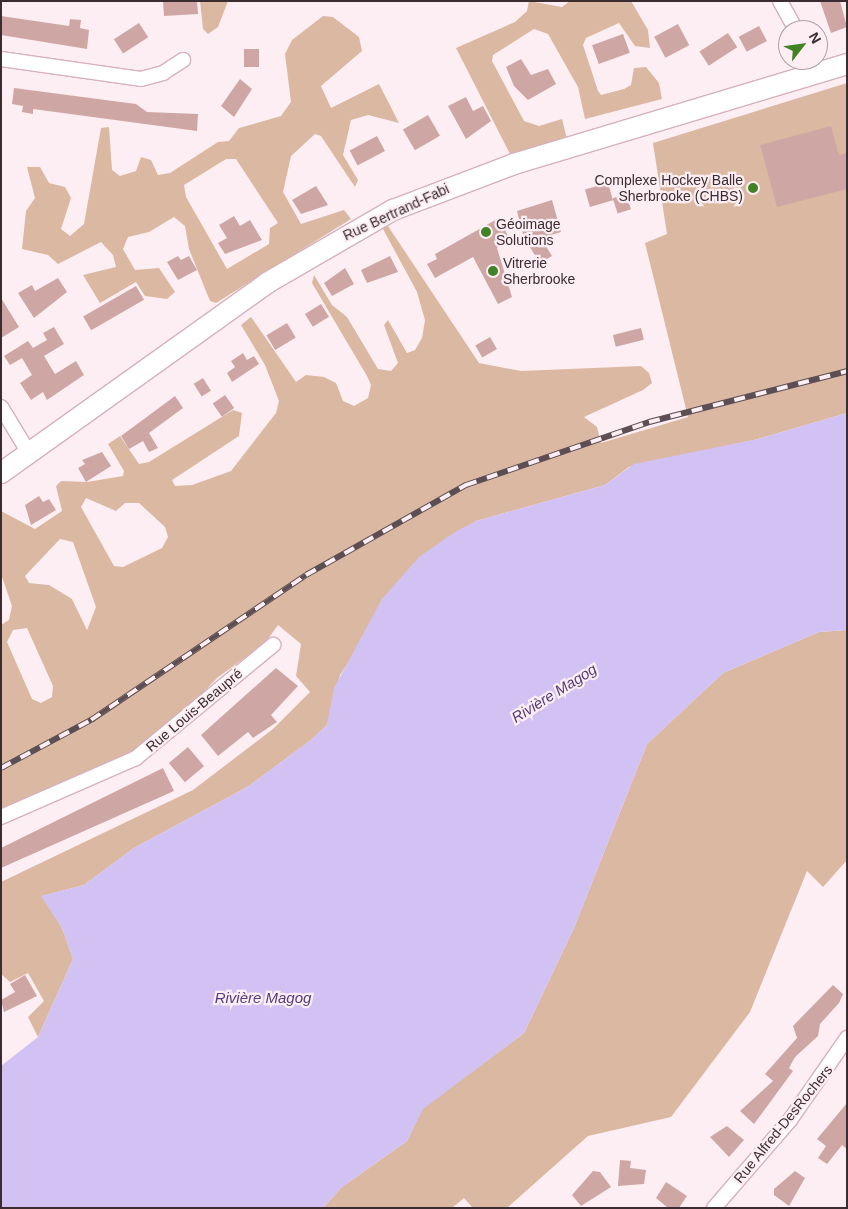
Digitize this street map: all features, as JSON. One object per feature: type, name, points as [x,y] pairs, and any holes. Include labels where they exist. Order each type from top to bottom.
[{"type":"street","points":[[780,1],[790,20]]},
{"type":"street","points":[[1,59],[141,79],[163,74],[183,60]]},
{"type":"street","name":"Rue Bertrand-Fabi","points":[[828,65],[847,64]]},
{"type":"street","name":"Rue Bertrand-Fabi","points":[[1,473],[267,283],[393,210],[514,164],[803,70]]},
{"type":"street","points":[[1,407],[29,453]]},
{"type":"street","name":"Rue Louis-Beaupré","points":[[1,817],[136,758],[273,645]]},
{"type":"street","name":"Rue Alfred-DesRochers","points":[[714,1208],[790,1120],[847,1038]]},
{"type":"shaded area","points":[[200,1],[228,1],[218,27],[208,34],[203,29]]},
{"type":"shaded area","points":[[529,1],[562,7],[570,1],[631,1],[648,30],[650,48],[635,46],[619,23],[586,38],[583,45],[601,95],[624,89],[631,85],[634,68],[646,67],[659,83],[662,99],[585,119],[578,87],[548,34],[534,29],[493,55],[492,61],[524,121],[539,126],[562,119],[567,139],[511,156],[456,48],[515,22],[527,11]]},
{"type":"shaded area","points":[[323,16],[333,17],[359,37],[362,51],[321,86],[331,108],[379,84],[399,123],[368,115],[351,120],[343,155],[358,180],[355,187],[321,136],[315,134],[291,156],[283,192],[301,224],[344,210],[351,219],[216,303],[210,301],[189,249],[185,226],[174,217],[149,232],[128,237],[123,249],[135,270],[159,268],[175,292],[167,299],[145,296],[136,282],[100,303],[83,275],[116,267],[113,255],[101,242],[58,264],[48,255],[22,249],[26,211],[35,198],[27,167],[40,167],[49,183],[65,187],[71,198],[61,229],[70,236],[84,224],[101,128],[109,127],[112,170],[120,176],[136,171],[141,157],[151,160],[158,175],[170,173],[218,142],[229,141],[239,128],[281,116],[291,102],[285,54],[292,40]],"holes":[[[226,159],[236,159],[278,223],[270,228],[269,244],[227,269],[186,197],[184,185]]]},
{"type":"shaded area","points":[[847,83],[847,413],[758,439],[629,467],[605,485],[476,521],[382,599],[363,641],[340,675],[327,725],[311,740],[249,786],[134,848],[84,885],[42,896],[62,928],[73,959],[38,1037],[28,1017],[44,1001],[28,973],[10,982],[1,974],[1,882],[193,790],[273,729],[310,692],[296,676],[301,644],[278,625],[265,643],[217,678],[171,726],[114,765],[1,811],[1,625],[9,620],[12,606],[1,574],[1,511],[35,529],[62,511],[56,486],[61,481],[87,482],[123,476],[124,471],[108,444],[120,436],[139,464],[149,462],[233,410],[242,413],[239,436],[172,480],[175,486],[192,485],[231,471],[276,413],[279,401],[265,365],[241,325],[251,317],[296,382],[306,375],[324,377],[336,383],[343,401],[354,406],[368,398],[371,385],[367,376],[312,283],[314,275],[332,305],[347,317],[378,369],[391,371],[398,363],[384,325],[388,320],[407,353],[415,350],[422,338],[425,320],[417,292],[383,229],[386,223],[479,363],[521,371],[641,366],[649,373],[652,383],[643,390],[584,417],[597,427],[601,443],[688,417],[645,243],[667,234],[653,143]],"holes":[[[86,498],[116,511],[125,503],[139,503],[165,527],[168,537],[162,548],[123,567],[114,566],[81,507]],[[60,539],[73,542],[96,607],[87,630],[72,599],[49,585],[29,583],[25,576]],[[27,628],[53,686],[52,697],[41,703],[32,699],[7,642],[13,630]]]},
{"type":"shaded area","points":[[847,630],[847,860],[823,887],[807,871],[750,1012],[671,1117],[588,1136],[507,1208],[473,1208],[464,1198],[452,1208],[323,1208],[342,1187],[407,1141],[422,1109],[524,1033],[574,928],[647,744],[723,673],[819,632]]},
{"type":"water","name":"Rivière Magog","points":[[847,413],[847,630],[819,632],[723,673],[647,744],[574,928],[524,1033],[423,1109],[407,1141],[342,1187],[323,1208],[1,1208],[1,1066],[38,1037],[73,959],[62,928],[41,896],[84,885],[134,848],[249,786],[311,740],[327,725],[334,688],[382,599],[419,557],[455,532],[476,521],[605,485],[634,464],[758,439]]},
{"type":"building","points":[[163,1],[197,1],[198,14],[164,16]]},
{"type":"building","points":[[820,1],[840,1],[847,27],[831,33]]},
{"type":"building","points":[[1,16],[69,26],[70,19],[81,20],[80,28],[89,30],[87,49],[1,35]]},
{"type":"building","points":[[139,23],[148,37],[123,54],[114,39]]},
{"type":"building","points":[[678,24],[689,45],[665,58],[654,37]]},
{"type":"building","points":[[759,26],[767,41],[747,52],[739,37]]},
{"type":"building","points":[[728,33],[737,47],[709,66],[699,52]]},
{"type":"building","points":[[623,34],[630,53],[599,64],[592,45]]},
{"type":"building","points":[[244,49],[259,49],[259,67],[244,67]]},
{"type":"building","points":[[521,59],[531,75],[548,69],[556,84],[528,100],[514,86],[506,67]]},
{"type":"building","points":[[240,79],[252,89],[234,117],[221,106]]},
{"type":"building","points":[[14,88],[136,104],[147,112],[198,114],[197,131],[33,109],[33,114],[22,112],[23,106],[12,104]]},
{"type":"building","points":[[466,97],[473,111],[483,106],[491,121],[466,139],[448,106]]},
{"type":"building","points":[[428,115],[440,136],[415,150],[403,130]]},
{"type":"building","points":[[831,126],[839,155],[847,153],[847,189],[777,207],[760,145]]},
{"type":"building","points":[[377,136],[385,151],[358,166],[350,151]]},
{"type":"building","points":[[608,183],[613,200],[590,207],[585,190]]},
{"type":"building","points":[[316,186],[328,205],[301,214],[292,200]]},
{"type":"building","points":[[626,194],[631,209],[618,214],[613,198]]},
{"type":"building","points":[[552,200],[561,232],[541,238],[552,256],[540,263],[524,238],[517,211]]},
{"type":"building","points":[[234,216],[240,226],[250,220],[262,240],[225,254],[218,243],[227,238],[219,225]]},
{"type":"building","points":[[499,218],[508,236],[497,248],[512,297],[498,304],[473,257],[435,278],[427,264],[437,259],[435,254]]},
{"type":"building","points":[[178,256],[181,260],[189,256],[197,270],[178,280],[167,262]]},
{"type":"building","points":[[390,256],[398,272],[367,283],[361,270]]},
{"type":"building","points":[[345,268],[354,284],[332,296],[324,283]]},
{"type":"building","points":[[58,278],[67,292],[34,318],[18,293],[32,285],[35,291]]},
{"type":"building","points":[[136,286],[144,300],[91,330],[83,316]]},
{"type":"building","points":[[1,298],[19,327],[1,338]]},
{"type":"building","points":[[321,304],[329,317],[313,327],[305,314]]},
{"type":"building","points":[[287,323],[296,338],[275,350],[266,335]]},
{"type":"building","points":[[54,327],[64,344],[44,356],[55,374],[76,361],[84,375],[47,400],[43,392],[31,400],[20,383],[32,375],[22,358],[10,365],[4,356],[28,341],[33,348],[47,340],[43,333]]},
{"type":"building","points":[[641,328],[644,340],[616,347],[613,335]]},
{"type":"building","points":[[490,337],[497,349],[482,358],[475,346]]},
{"type":"building","points":[[243,353],[247,360],[254,356],[259,364],[232,382],[227,373],[235,367],[231,361]]},
{"type":"building","points":[[203,378],[211,391],[202,397],[194,384]]},
{"type":"building","points":[[225,395],[234,408],[222,417],[213,404]]},
{"type":"building","points":[[175,396],[183,408],[149,433],[158,448],[149,452],[143,441],[129,449],[121,436]]},
{"type":"building","points":[[102,452],[111,466],[86,482],[78,468],[85,464],[82,460]]},
{"type":"building","points":[[39,496],[43,502],[49,499],[56,510],[31,525],[25,505]]},
{"type":"building","points":[[276,668],[298,686],[271,715],[277,722],[253,738],[248,732],[218,756],[201,735]]},
{"type":"building","points":[[188,747],[204,766],[185,782],[169,763]]},
{"type":"building","points":[[163,768],[174,791],[1,868],[1,848]]},
{"type":"building","points":[[25,975],[37,996],[4,1012],[1,1000],[15,992],[10,984]]},
{"type":"building","points":[[833,985],[843,994],[839,1003],[820,1024],[818,1036],[795,1057],[789,1068],[793,1071],[754,1124],[740,1111],[773,1081],[765,1074],[797,1038],[793,1026]]},
{"type":"building","points":[[847,1103],[847,1149],[842,1145],[827,1164],[818,1158],[826,1146],[817,1139]]},
{"type":"building","points":[[727,1126],[744,1140],[729,1157],[710,1137]]},
{"type":"building","points":[[620,1160],[631,1161],[630,1168],[646,1170],[644,1184],[618,1186]]},
{"type":"building","points":[[593,1171],[600,1172],[611,1187],[581,1206],[572,1195]]},
{"type":"building","points":[[795,1171],[805,1178],[789,1206],[774,1195],[774,1189]]},
{"type":"building","points":[[666,1182],[687,1196],[679,1208],[668,1208],[656,1198]]},
{"type":"railway","points":[[1,768],[91,720],[306,575],[466,485],[649,422],[847,371]]},
{"type":"place","name":"Complexe Hockey Balle Sherbrooke (CHBS)","points":[[753,188]]},
{"type":"place","name":"Géoimage Solutions","points":[[486,232]]},
{"type":"place","name":"Vitrerie Sherbrooke","points":[[493,271]]}]
